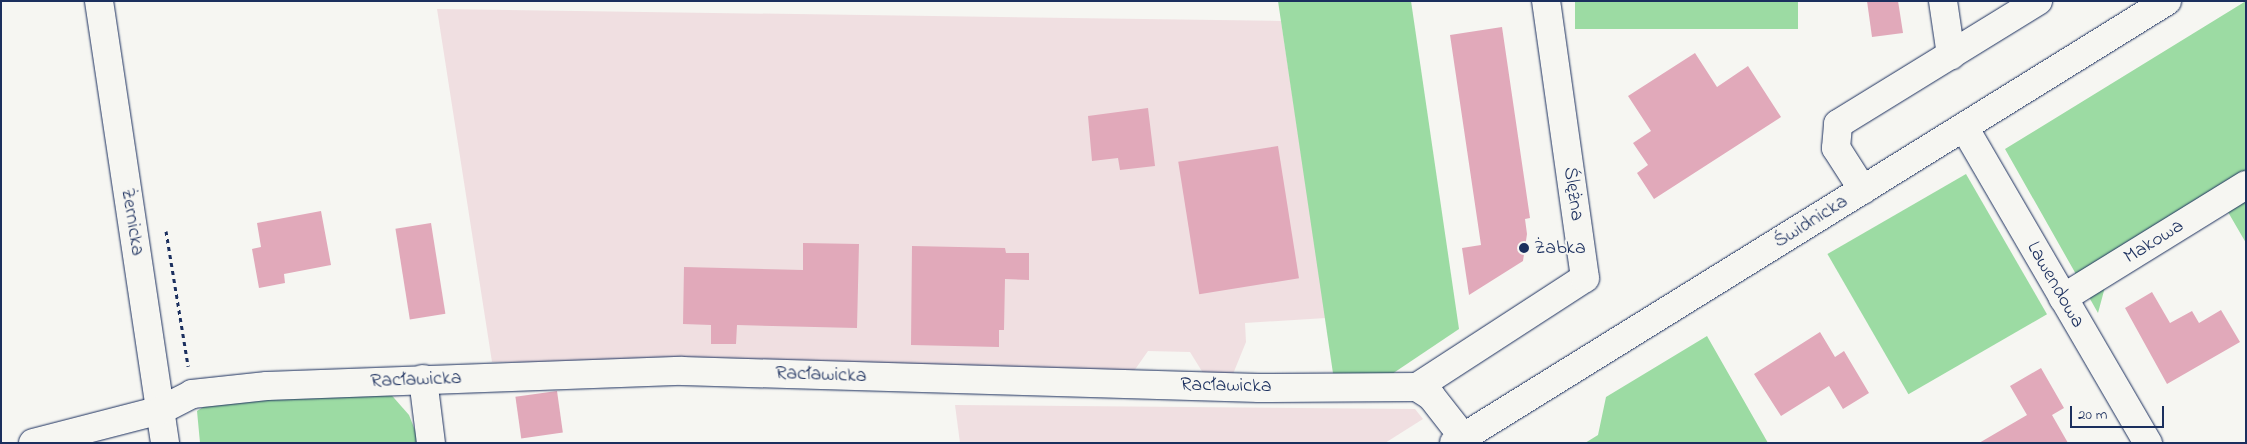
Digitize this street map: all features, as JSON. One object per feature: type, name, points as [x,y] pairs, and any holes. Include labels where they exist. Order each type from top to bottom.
[{"type":"street","name":"Żernicka","points":[[99,1],[165,443]]},
{"type":"street","name":"Ślężna","points":[[1417,387],[1585,278],[1546,1]]},
{"type":"street","points":[[1943,1],[1951,55]]},
{"type":"street","points":[[1862,190],[1836,148],[1838,124],[2038,1]]},
{"type":"street","name":"Świdnicka","points":[[1458,440],[2167,1]]},
{"type":"street","name":"Lawendowa","points":[[1964,127],[2148,443]]},
{"type":"street","name":"Makowa","points":[[2063,298],[2246,185]]},
{"type":"street","name":"Racławicka","points":[[33,443],[161,410],[192,394],[422,379],[682,371],[1259,388],[1417,387]]},
{"type":"street","points":[[422,379],[431,443]]},
{"type":"street","points":[[1417,387],[1431,396],[1458,440]]},
{"type":"shaded area","points":[[437,9],[1281,21],[1326,318],[1245,323],[1246,342],[1233,374],[1203,373],[1190,352],[1148,351],[1134,371],[492,362]]},
{"type":"shaded area","points":[[955,405],[1415,409],[1423,419],[1385,443],[960,443]]},
{"type":"green space","points":[[1278,1],[1411,1],[1459,329],[1386,378],[1334,380]]},
{"type":"green space","points":[[1575,1],[1798,1],[1798,29],[1575,29]]},
{"type":"green space","points":[[2246,1],[2246,243],[2228,212],[2105,287],[2098,313],[2005,149]]},
{"type":"green space","points":[[1966,174],[2047,314],[1908,394],[1827,254]]},
{"type":"green space","points":[[1707,336],[1768,443],[1585,443],[1598,435],[1606,397]]},
{"type":"green space","points":[[387,390],[409,415],[420,443],[200,443],[197,411],[208,404]]},
{"type":"building","points":[[1867,1],[1898,1],[1903,33],[1872,37]]},
{"type":"building","points":[[1502,27],[1530,218],[1525,219],[1527,234],[1523,261],[1469,295],[1462,248],[1481,245],[1450,35]]},
{"type":"building","points":[[1695,53],[1717,87],[1748,66],[1781,117],[1654,199],[1637,173],[1648,165],[1633,143],[1651,131],[1628,96]]},
{"type":"building","points":[[1148,108],[1155,166],[1120,170],[1118,158],[1092,161],[1088,116]]},
{"type":"building","points":[[1278,146],[1299,278],[1199,294],[1178,162]]},
{"type":"building","points":[[321,211],[331,265],[284,274],[285,283],[259,288],[252,249],[261,247],[257,223]]},
{"type":"building","points":[[431,223],[445,314],[410,319],[395,229]]},
{"type":"building","points":[[803,243],[859,244],[857,328],[737,325],[736,344],[711,344],[711,325],[683,324],[684,267],[803,270]]},
{"type":"building","points":[[912,246],[1005,248],[1006,253],[1029,253],[1029,280],[1005,279],[1004,330],[999,330],[999,347],[911,345]]},
{"type":"building","points":[[2152,292],[2170,323],[2192,311],[2199,323],[2221,310],[2240,342],[2167,384],[2125,308]]},
{"type":"building","points":[[1820,332],[1835,357],[1844,351],[1869,393],[1843,409],[1829,386],[1781,416],[1754,374]]},
{"type":"building","points":[[2041,368],[2064,408],[2052,415],[2068,443],[1979,443],[2027,415],[2010,386]]},
{"type":"building","points":[[557,391],[563,433],[521,438],[515,397]]},
{"type":"place","name":"Żabka","points":[[1524,248]]}]
